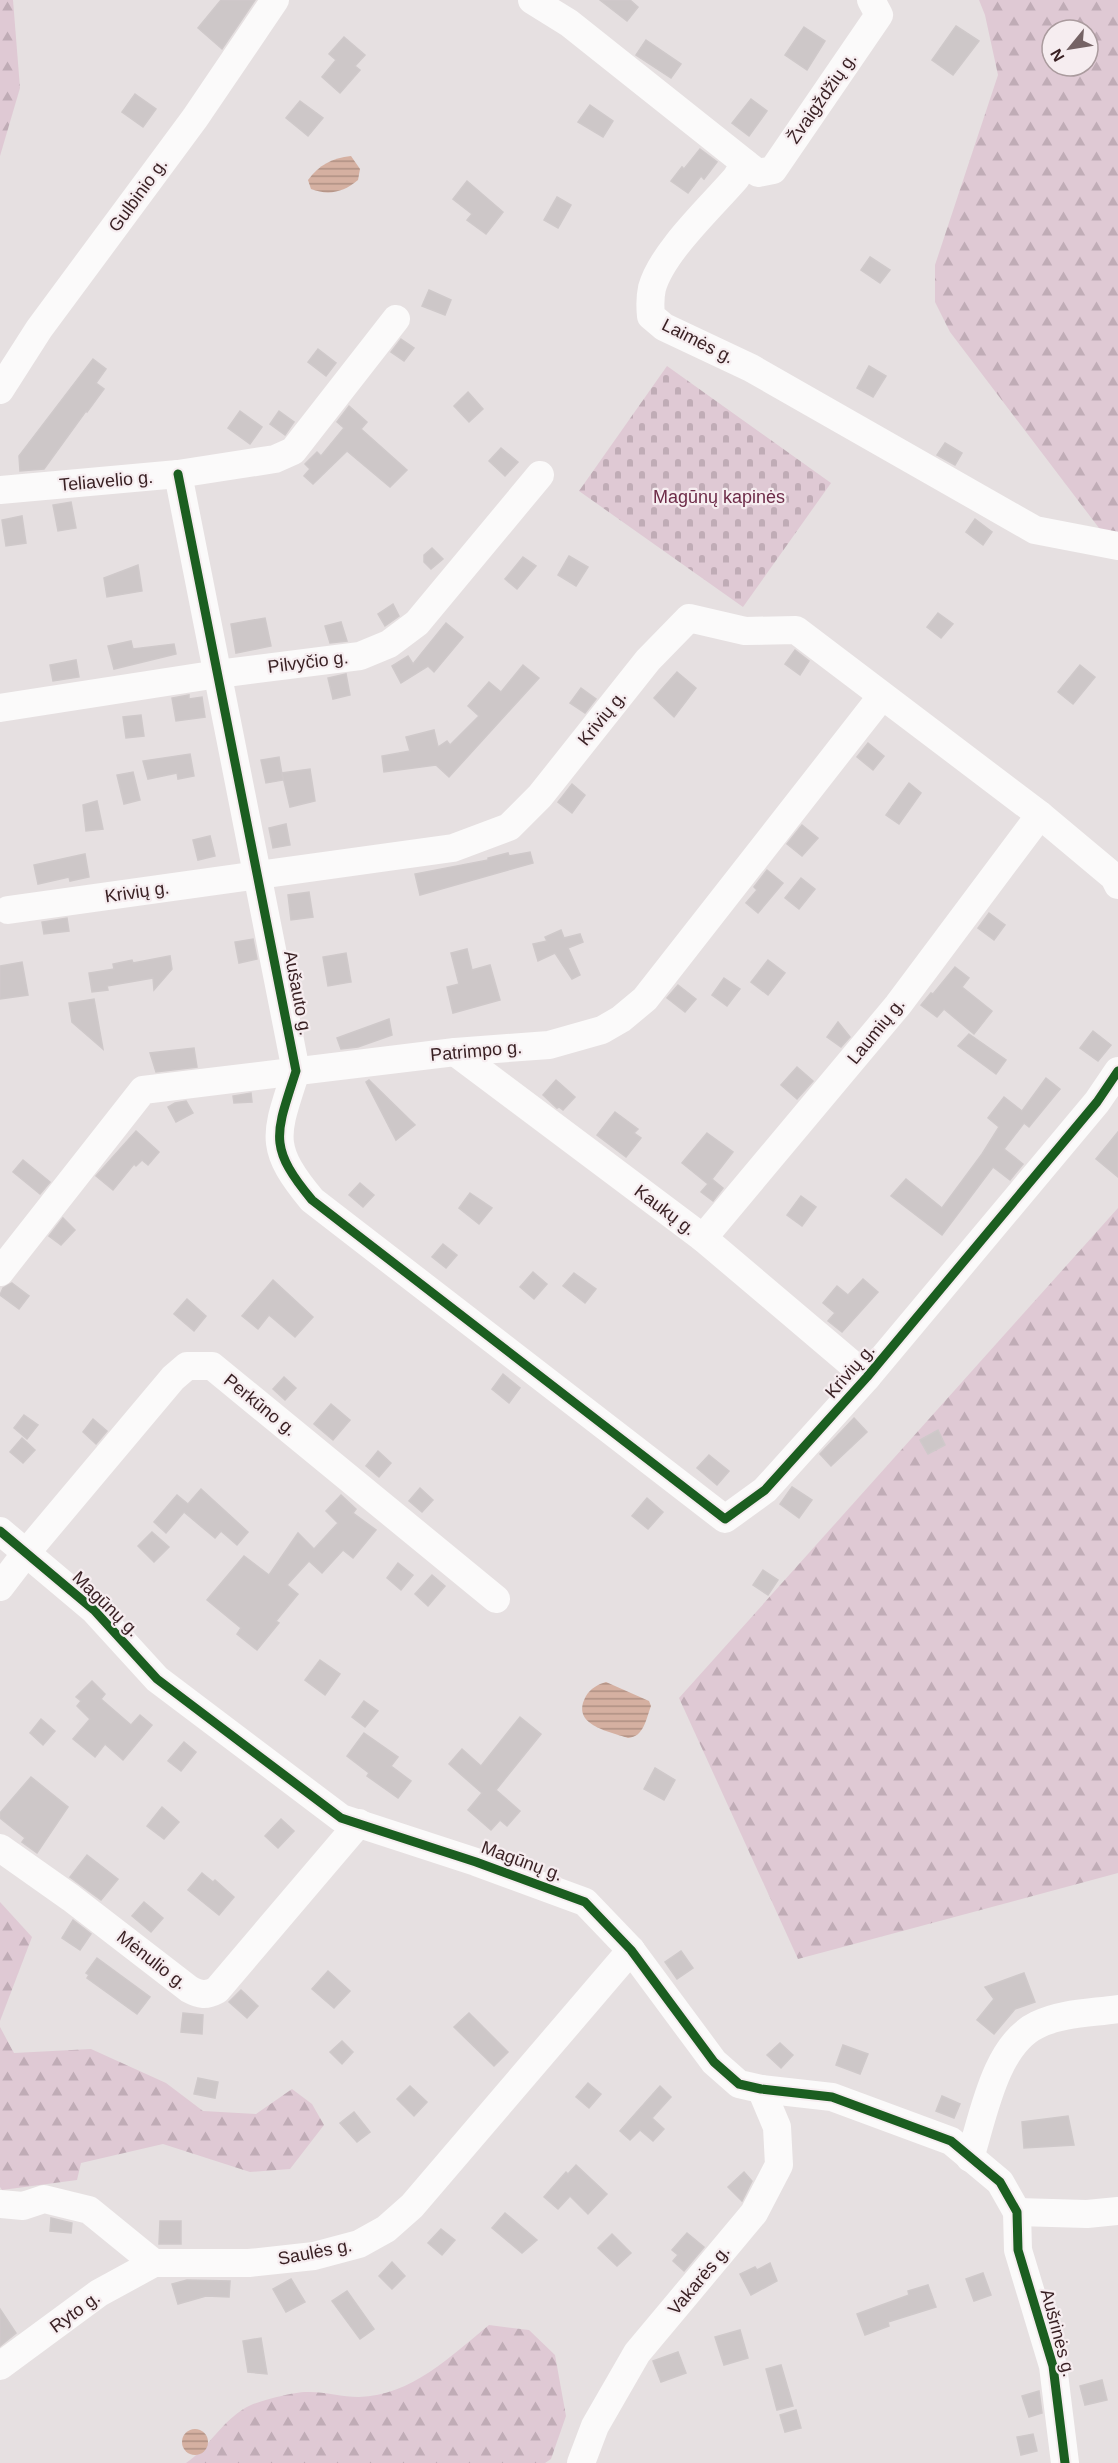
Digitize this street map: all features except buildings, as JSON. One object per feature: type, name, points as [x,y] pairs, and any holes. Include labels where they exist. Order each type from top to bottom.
[{"type":"street","name":"Gulbinio g.","points":[[0,390],[39,329],[195,118],[274,0]]},
{"type":"street","points":[[532,0],[569,23],[745,163]]},
{"type":"street","name":"Žvaigždžių g.","points":[[745,163],[758,173],[773,170],[879,15],[871,0]]},
{"type":"street","name":"Laimės g.","points":[[745,163],[736,178],[665,260],[653,286],[650,301],[651,316],[664,327],[751,368],[1035,530],[1118,546]]},
{"type":"street","name":"Teliavelio g.","points":[[0,490],[178,474],[275,459],[293,451],[396,319]]},
{"type":"street","name":"Aušauto g.","points":[[178,474],[259,874],[296,1071],[278,1131],[284,1161],[312,1200],[561,1391]]},
{"type":"street","name":"Pilvyčio g.","points":[[0,708],[218,674],[360,656],[389,644],[417,623],[540,475]]},
{"type":"street","name":"Krivių g.","points":[[8,910],[453,848],[509,828],[540,796],[648,660],[689,618],[745,631],[796,630],[1040,815],[1114,877],[1118,885]]},
{"type":"street","name":"Patrimpo g.","points":[[0,1272],[143,1090],[455,1052],[549,1045],[602,1030],[621,1019],[645,999],[882,696]]},
{"type":"street","name":"Laumių g.","points":[[703,1238],[898,1005],[1040,815]]},
{"type":"street","name":"Kaukų g.","points":[[455,1052],[703,1238],[867,1377]]},
{"type":"street","name":"Krivių g.","points":[[561,1391],[725,1519],[765,1490],[867,1377],[1097,1102],[1118,1071]]},
{"type":"street","name":"Perkūno g.","points":[[0,1587],[173,1377],[187,1366],[212,1366],[496,1599]]},
{"type":"street","name":"Magūnų g.","points":[[0,1531],[94,1610],[157,1679],[341,1818],[476,1862],[585,1902],[631,1950],[714,2062],[739,2084],[761,2089],[832,2097],[951,2141],[1000,2182],[1017,2212]]},
{"type":"street","name":"Mėnulio g.","points":[[0,1848],[71,1898],[189,1989],[199,1995],[209,1995],[217,1990],[359,1823]]},
{"type":"street","name":"Saulės g.","points":[[154,2263],[249,2263],[314,2256],[359,2244],[386,2229],[412,2206],[631,1950]]},
{"type":"street","points":[[970,2158],[996,2074],[1012,2045],[1036,2026],[1071,2015],[1118,2010]]},
{"type":"street","name":"Vakarės g.","points":[[581,2463],[596,2426],[638,2353],[754,2213],[778,2165],[777,2127],[761,2089]]},
{"type":"street","points":[[0,2204],[23,2206],[44,2199],[89,2210],[154,2263]]},
{"type":"street","points":[[1017,2212],[1087,2214],[1118,2211]]},
{"type":"street","name":"Aušrinės g.","points":[[1017,2212],[1018,2250],[1053,2366],[1065,2463]]},
{"type":"street","name":"Ryto g.","points":[[0,2366],[99,2293],[154,2263]]},
{"type":"green space","points":[[0,0],[13,0],[20,88],[0,156]]},
{"type":"green space","points":[[979,0],[1118,0],[1118,553],[950,332],[935,302],[935,265],[998,75],[985,15]]},
{"type":"green space","name":"Magūnų kapinės","points":[[667,366],[831,483],[743,607],[579,491]]},
{"type":"green space","points":[[1118,1208],[1118,1873],[798,1959],[679,1698]]},
{"type":"green space","points":[[0,1902],[32,1937],[0,2021]]},
{"type":"green space","points":[[0,2027],[14,2053],[91,2049],[166,2083],[203,2111],[256,2114],[292,2089],[312,2104],[324,2125],[290,2169],[250,2172],[163,2144],[81,2163],[77,2180],[2,2190],[0,2187]]},
{"type":"green space","points":[[489,2325],[529,2330],[555,2355],[566,2416],[551,2459],[545,2463],[186,2463],[203,2449],[233,2417],[251,2405],[303,2392],[359,2397],[396,2390],[430,2372]]},
{"type":"shaded area","points":[[351,156],[360,169],[358,180],[336,192],[311,189],[308,180],[321,166],[338,158]]},
{"type":"shaded area","points":[[606,1682],[649,1701],[651,1706],[644,1726],[633,1737],[628,1738],[602,1729],[587,1720],[583,1714],[582,1706],[588,1693],[594,1687]]},
{"type":"shaded area","points":[[195,2429],[204,2433],[208,2442],[204,2451],[195,2455],[186,2451],[182,2442],[186,2433]]},
{"type":"cycle path","points":[[178,474],[296,1071],[280,1125],[282,1152],[288,1166],[312,1200],[725,1519],[765,1490],[867,1377],[1097,1102],[1118,1071]]},
{"type":"cycle path","points":[[0,1531],[94,1610],[157,1679],[341,1818],[476,1862],[585,1902],[631,1950],[714,2062],[739,2084],[761,2089],[832,2097],[951,2141],[1000,2182],[1017,2212],[1018,2250],[1053,2366],[1065,2463]]}]
